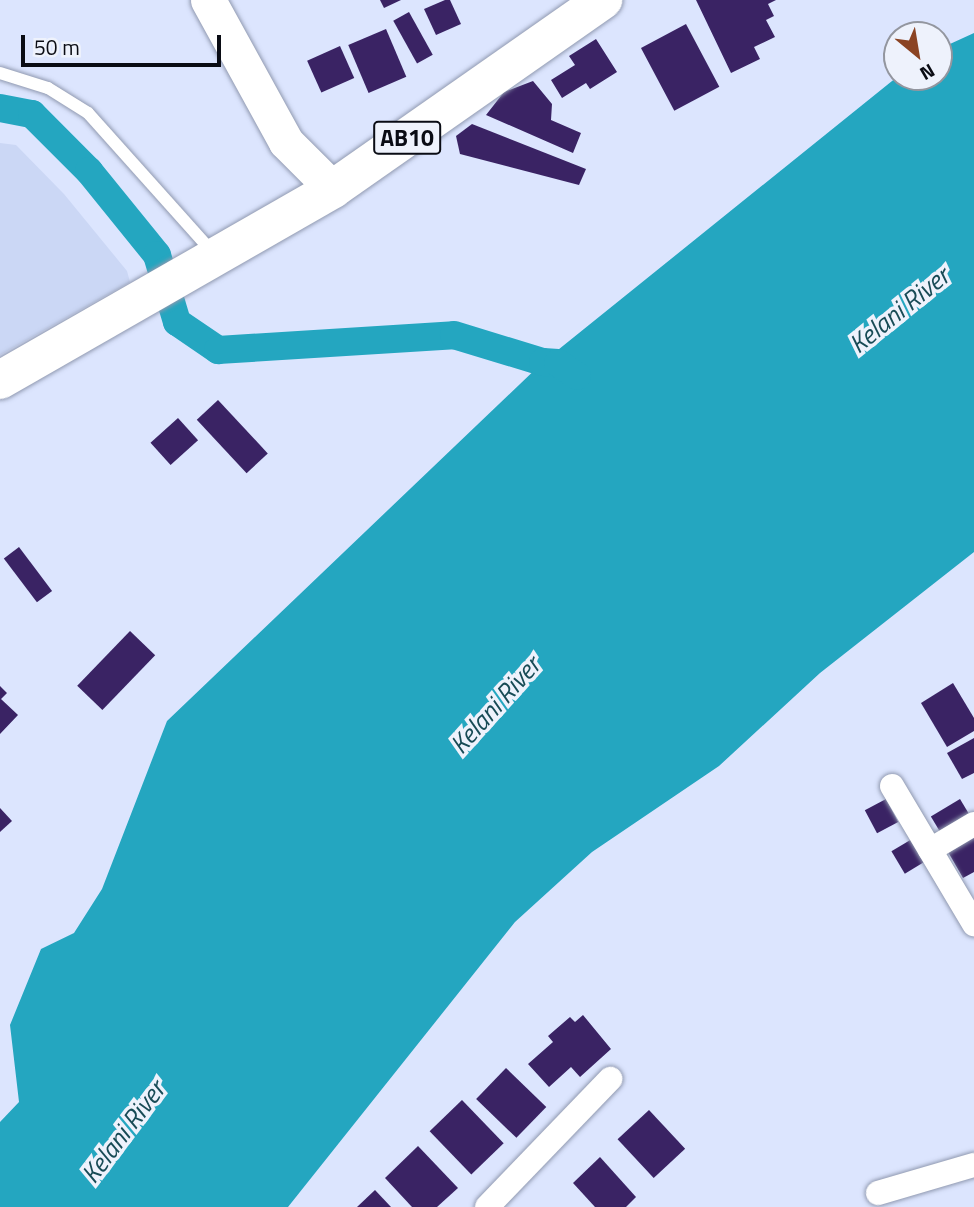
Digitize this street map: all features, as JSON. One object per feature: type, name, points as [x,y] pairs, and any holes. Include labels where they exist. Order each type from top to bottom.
[{"type":"main road","points":[[208,0],[286,142],[333,189]]},
{"type":"main road","name":"AB10","points":[[0,380],[333,189],[603,0]]},
{"type":"street","points":[[892,786],[974,924]]},
{"type":"street","points":[[930,850],[974,824]]},
{"type":"street","points":[[487,1207],[610,1079]]},
{"type":"street","points":[[878,1193],[974,1166]]},
{"type":"lane","points":[[0,73],[48,88],[88,113],[210,260]]},
{"type":"shaded area","points":[[0,143],[16,145],[64,194],[127,271],[130,282],[0,355]]},
{"type":"water","name":"Kelani River","points":[[974,33],[974,552],[820,673],[719,766],[592,852],[515,922],[288,1207],[0,1207],[0,1122],[19,1102],[10,1025],[41,949],[74,933],[102,889],[167,721],[543,362],[883,88],[883,91],[953,91],[953,43]]},
{"type":"building","points":[[380,0],[401,0],[384,8]]},
{"type":"building","points":[[450,0],[461,24],[436,35],[424,9]]},
{"type":"building","points":[[696,0],[776,0],[768,4],[774,16],[766,20],[775,37],[754,47],[760,59],[731,73]]},
{"type":"building","points":[[409,12],[433,55],[417,64],[393,21]]},
{"type":"building","points":[[686,24],[719,87],[674,111],[641,48]]},
{"type":"building","points":[[386,29],[406,77],[369,93],[348,45]]},
{"type":"building","points":[[596,39],[617,72],[590,89],[586,83],[562,98],[551,80],[575,65],[569,56]]},
{"type":"building","points":[[340,46],[354,78],[321,93],[307,61]]},
{"type":"building","points":[[533,81],[552,104],[551,120],[581,133],[573,153],[486,115],[504,92]]},
{"type":"building","points":[[472,124],[586,169],[579,185],[460,154],[456,136]]},
{"type":"building","points":[[218,400],[268,453],[247,473],[197,420]]},
{"type":"building","points":[[178,418],[198,440],[171,465],[151,443]]},
{"type":"building","points":[[19,547],[52,591],[37,602],[4,558]]},
{"type":"building","points":[[130,631],[155,655],[102,710],[77,686]]},
{"type":"building","points":[[953,683],[974,718],[974,731],[947,747],[921,703]]},
{"type":"building","points":[[0,686],[7,693],[1,699],[18,715],[0,734]]},
{"type":"building","points":[[974,738],[974,773],[962,779],[947,753]]},
{"type":"building","points":[[886,799],[898,822],[877,833],[865,810]]},
{"type":"building","points":[[960,799],[972,819],[943,836],[931,817]]},
{"type":"building","points":[[0,808],[12,821],[0,832]]},
{"type":"building","points":[[974,827],[974,872],[963,878],[944,845]]},
{"type":"building","points":[[912,839],[925,861],[905,874],[891,851]]},
{"type":"building","points":[[583,1015],[611,1049],[580,1077],[571,1067],[549,1087],[528,1064],[553,1042],[548,1036],[570,1017],[575,1022]]},
{"type":"building","points":[[506,1068],[546,1107],[516,1138],[476,1099]]},
{"type":"building","points":[[462,1100],[504,1143],[471,1174],[430,1131]]},
{"type":"building","points":[[649,1110],[685,1149],[654,1178],[618,1139]]},
{"type":"building","points":[[418,1146],[458,1188],[437,1207],[412,1207],[385,1178]]},
{"type":"building","points":[[600,1157],[636,1197],[626,1207],[595,1207],[573,1183]]},
{"type":"building","points":[[375,1190],[391,1207],[357,1207]]},
{"type":"waterway","points":[[0,108],[32,114],[89,171],[157,255],[177,322],[218,350],[454,335],[543,362],[558,363],[577,376]]}]
